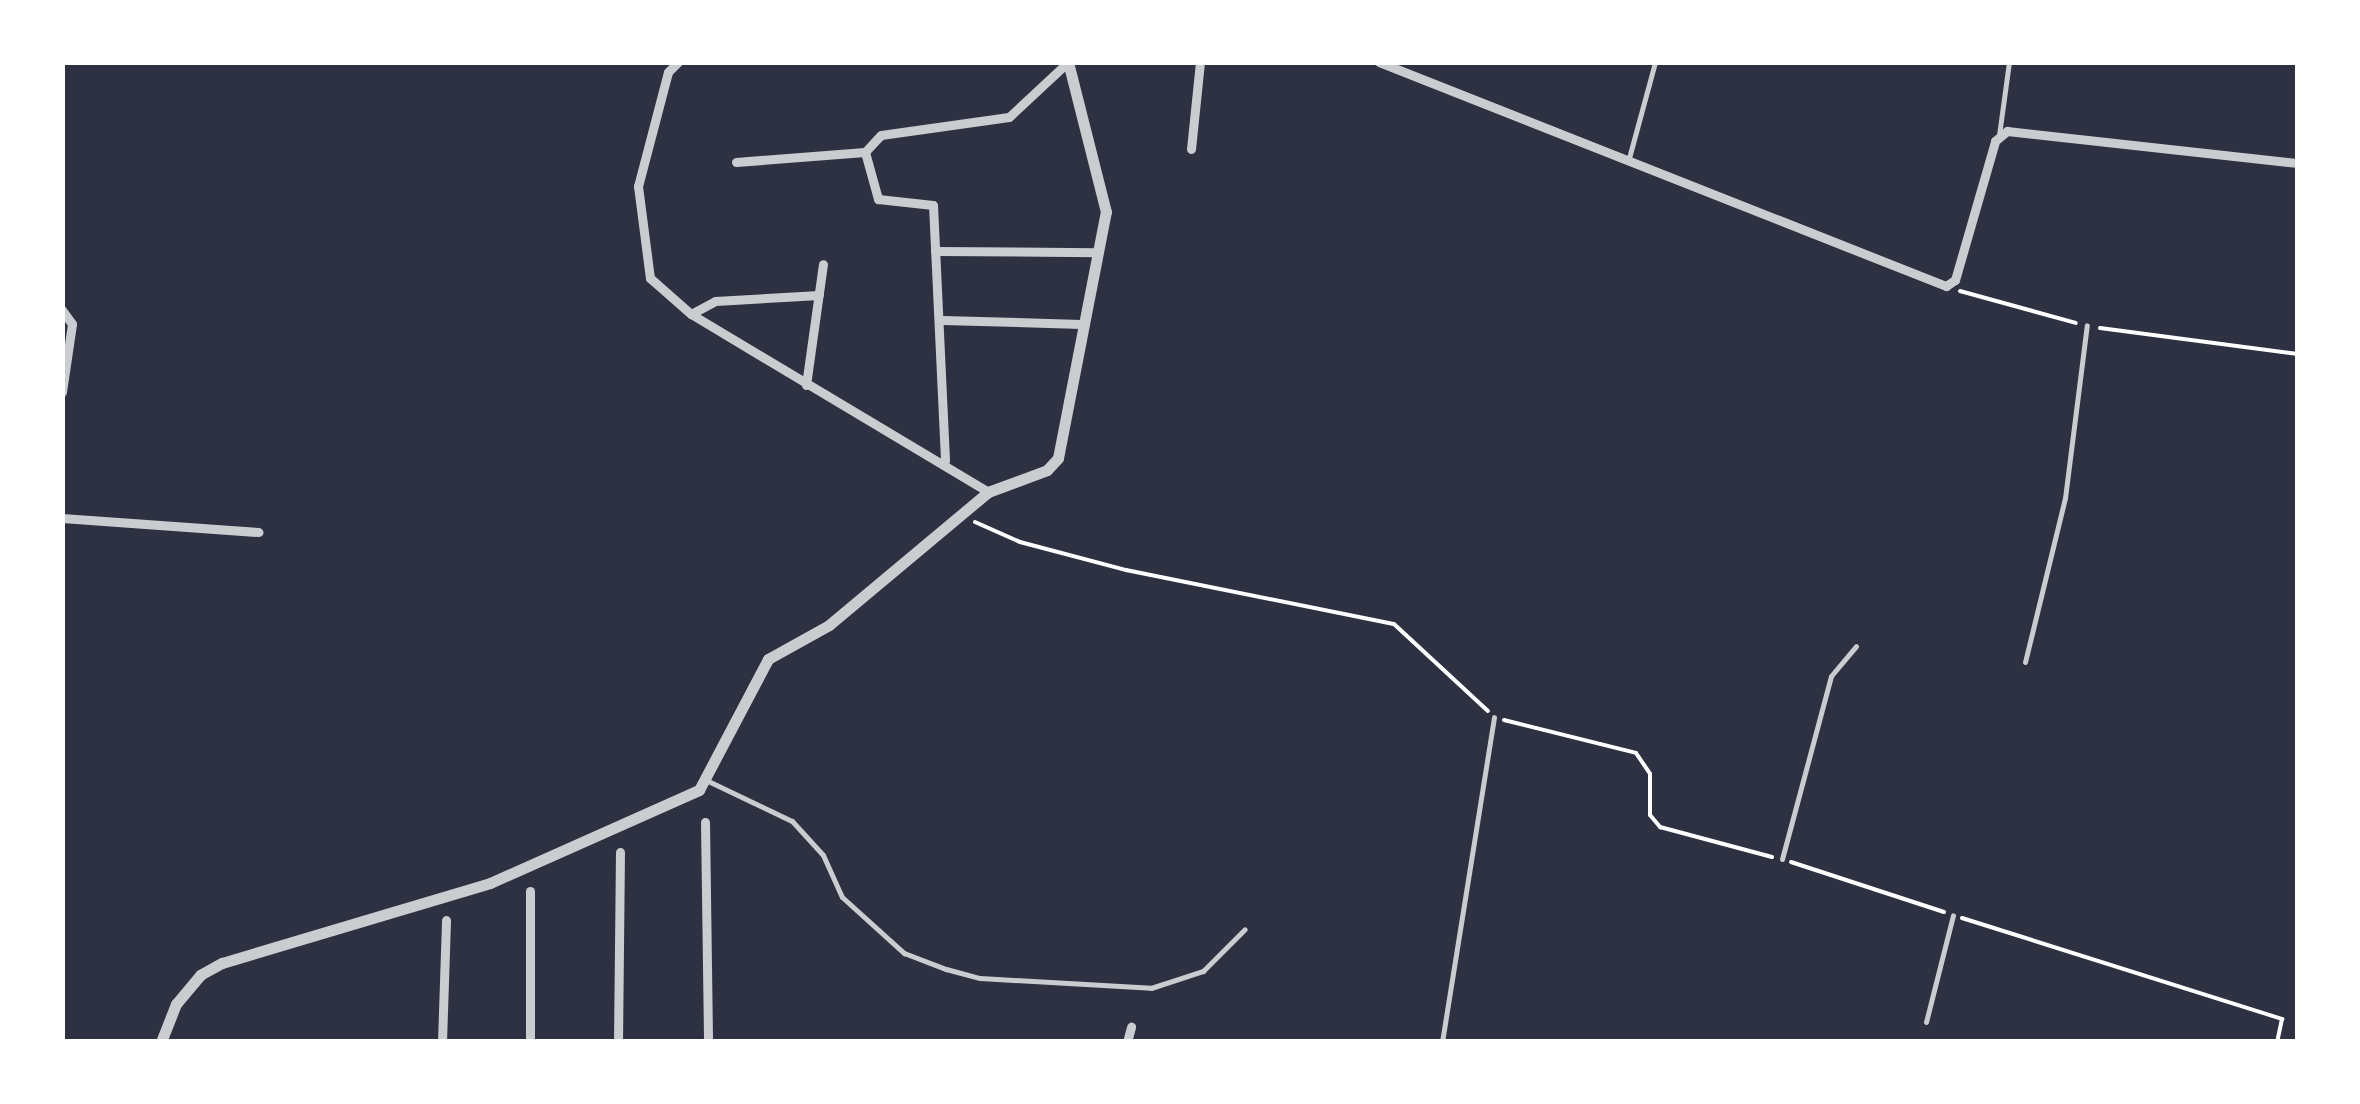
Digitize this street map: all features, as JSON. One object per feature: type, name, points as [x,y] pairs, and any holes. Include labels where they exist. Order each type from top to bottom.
[{"type":"street","points":[[678,62],[668,72],[638,186],[644,265],[662,294],[806,385],[945,461],[988,492]]},
{"type":"street","points":[[161,1042],[176,1004],[200,975],[222,963],[490,882],[689,796],[706,780],[768,658],[830,625],[963,517],[988,492],[1047,470],[1058,458],[1098,252],[1104,196],[1068,62],[1008,117],[881,135],[866,152],[736,162]]},
{"type":"street","points":[[1190,149],[1200,62]]},
{"type":"street","points":[[1378,62],[1946,286],[1955,280],[1998,138],[2015,128],[2298,163]]},
{"type":"street","points":[[866,152],[878,199],[931,203],[942,320],[945,461]]},
{"type":"street","points":[[935,251],[1098,252]]},
{"type":"street","points":[[806,385],[823,264]]},
{"type":"street","points":[[691,314],[715,301],[819,295]]},
{"type":"street","points":[[62,310],[72,324],[62,392]]},
{"type":"street","points":[[942,320],[1081,324]]},
{"type":"street","points":[[62,518],[259,532]]},
{"type":"street","points":[[705,822],[708,1042]]},
{"type":"street","points":[[618,1042],[620,852]]},
{"type":"street","points":[[530,891],[530,1042]]},
{"type":"street","points":[[442,1042],[446,920]]},
{"type":"street","points":[[1127,1042],[1131,1027]]},
{"type":"lane","points":[[1629,158],[1655,62]]},
{"type":"lane","points":[[1998,138],[2010,62]]},
{"type":"lane","points":[[2025,662],[2065,498],[2087,325]]},
{"type":"lane","points":[[1782,859],[1832,676],[1856,646]]},
{"type":"lane","points":[[1442,1042],[1494,717]]},
{"type":"lane","points":[[706,780],[792,821],[823,856],[842,897],[904,953],[946,969],[980,978],[1151,988],[1203,970],[1246,929]]},
{"type":"lane","points":[[1926,1022],[1954,915]]},
{"type":"path","points":[[1946,286],[2087,325],[2298,354]]},
{"type":"path","points":[[963,517],[1020,542],[1126,570],[1394,624],[1494,717],[1636,753],[1650,774],[1650,815],[1660,827],[1782,859],[2282,1019],[2276,1042]]}]
